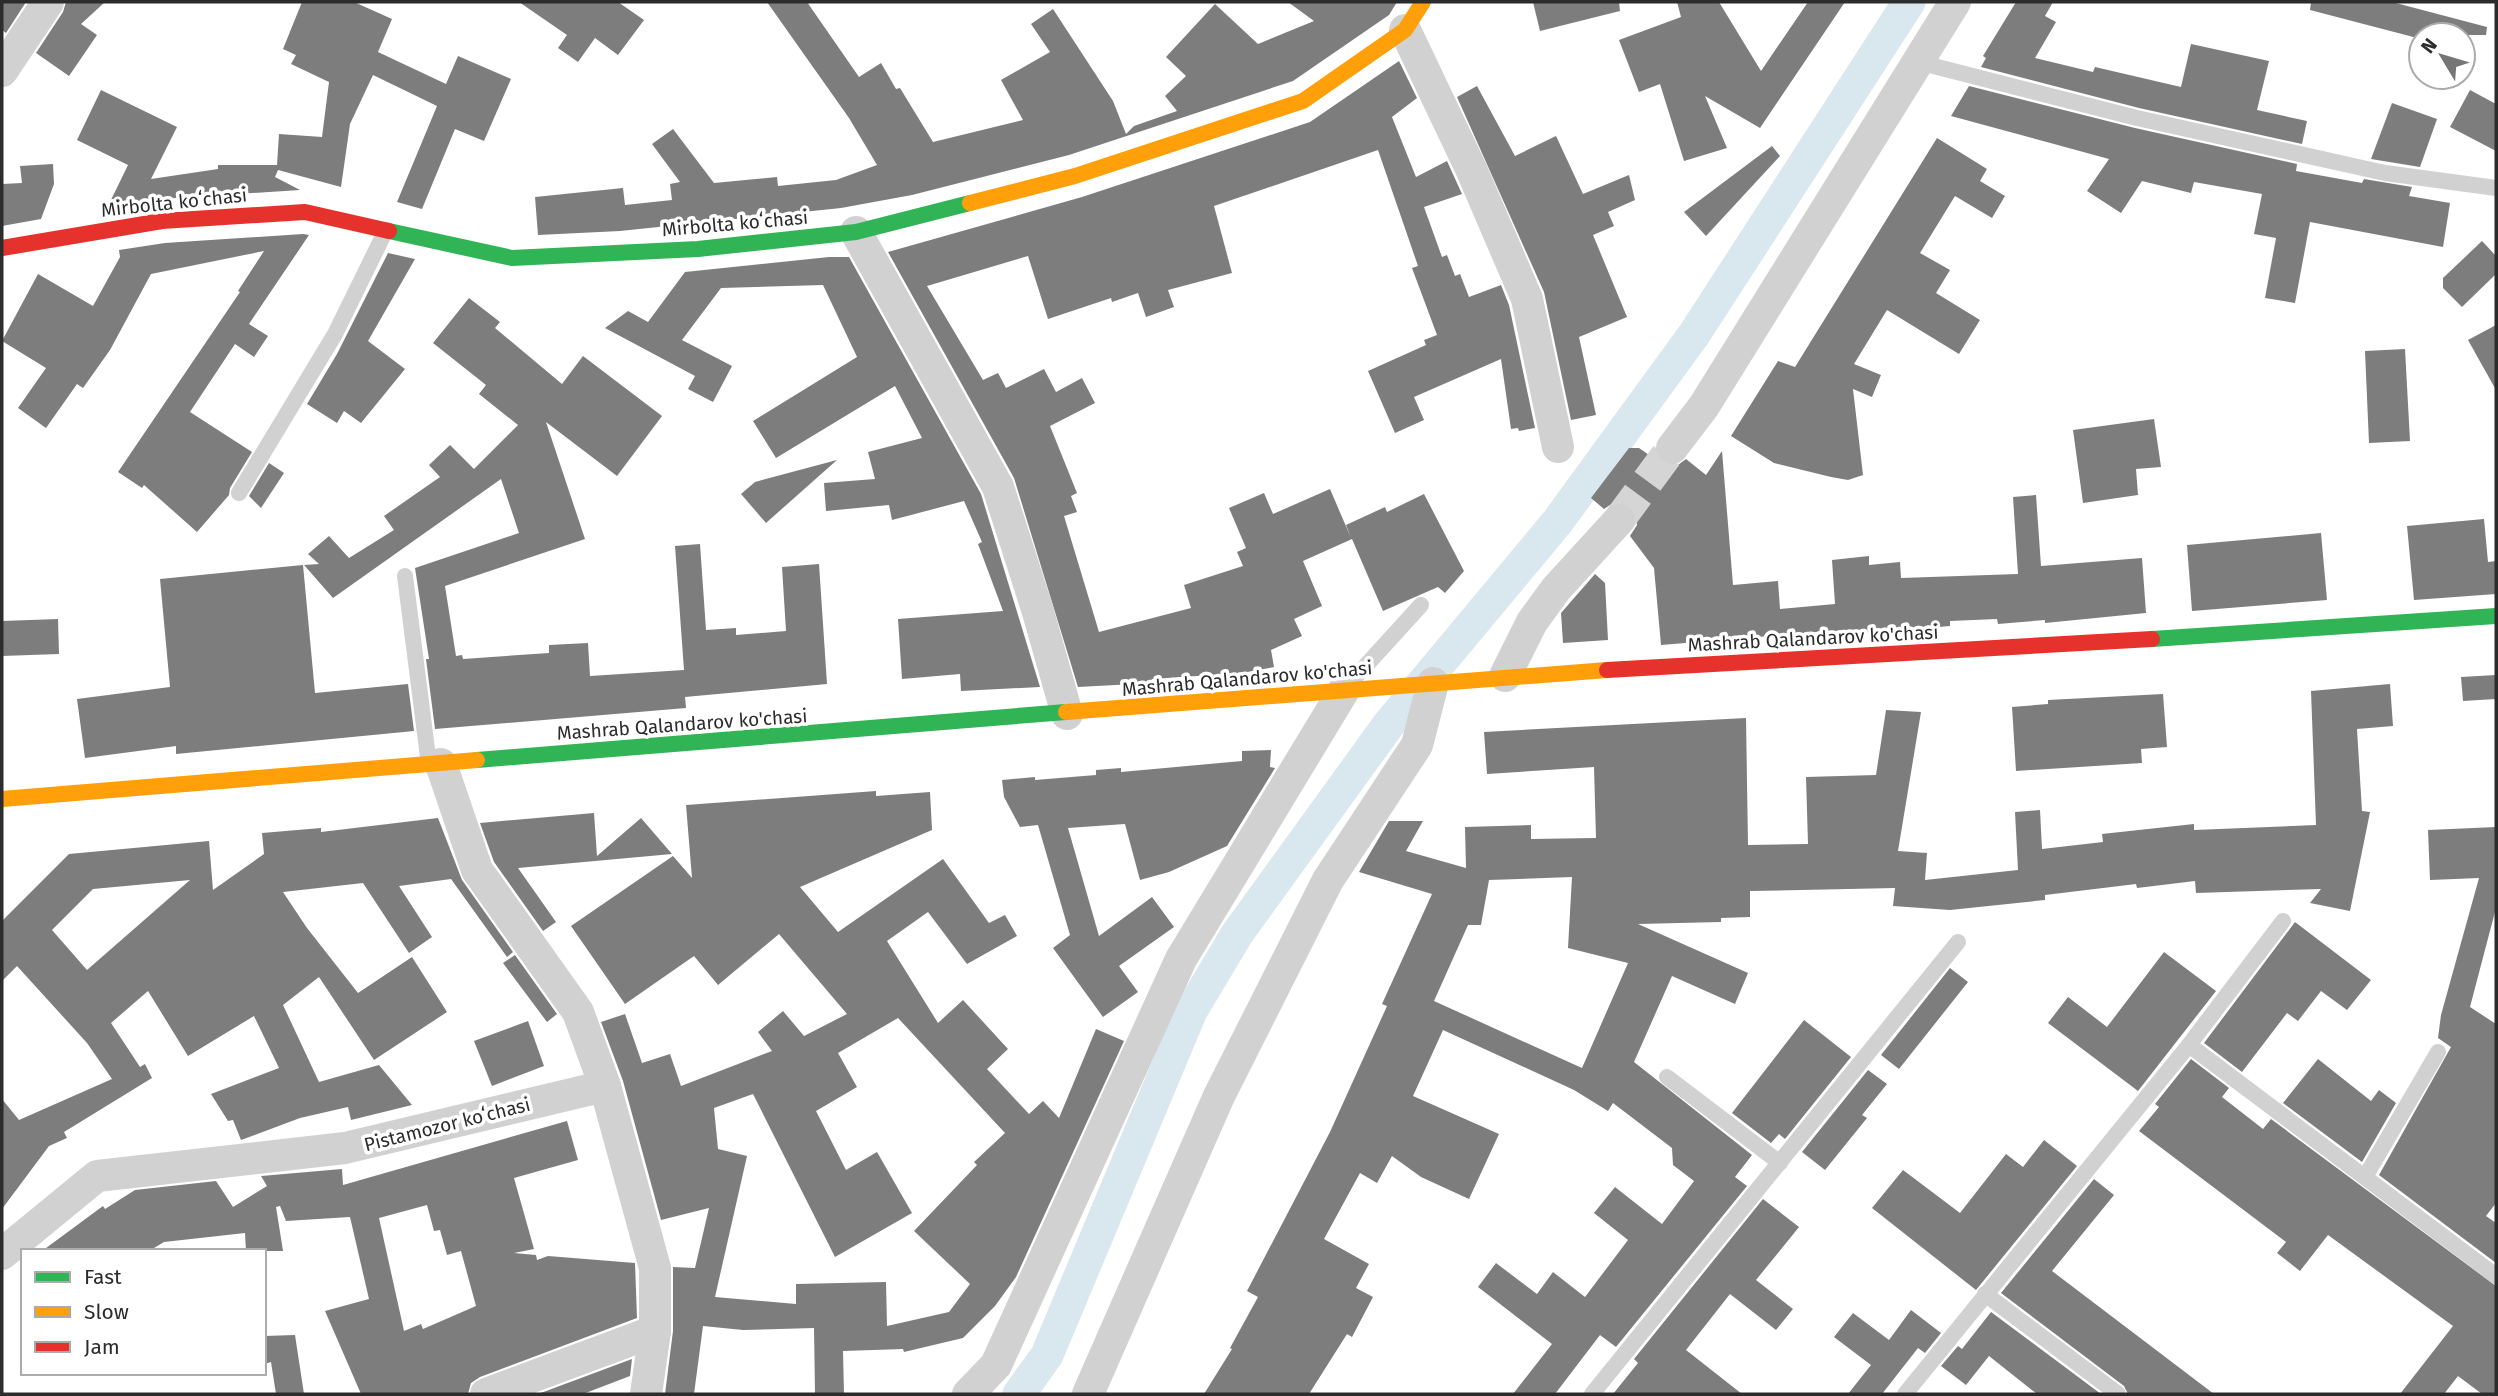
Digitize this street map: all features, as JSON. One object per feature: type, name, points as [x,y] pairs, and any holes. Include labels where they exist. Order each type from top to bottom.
[{"type":"main road","name":"Mirbolta koʻchasi","points":[[2,248],[162,221],[305,212],[512,258],[698,249],[856,232],[1075,176],[1303,101],[1405,30],[1423,2]]},
{"type":"main road","name":"Mashrab Qalandarov ko'chasi","points":[[2,799],[1494,678],[2196,637],[2496,616]]},
{"type":"street","points":[[2,71],[48,2]]},
{"type":"street","points":[[1672,448],[1704,406],[1955,2]]},
{"type":"street","points":[[1405,30],[1472,171],[1527,299],[1558,447]]},
{"type":"street","points":[[856,232],[998,487],[1038,612],[1066,714]]},
{"type":"street","points":[[1494,678],[1556,589],[1619,520]]},
{"type":"street","points":[[1088,1394],[1219,1096],[1328,880],[1417,745],[1433,683]]},
{"type":"street","points":[[968,1394],[996,1365],[1181,959],[1345,690]]},
{"type":"street","points":[[435,764],[477,870],[578,1012],[605,1086],[655,1268],[655,1331],[646,1394]]},
{"type":"street","name":"Pistamozor koʻchasi","points":[[2,1254],[97,1176],[345,1148],[605,1086]]},
{"type":"street","points":[[486,1394],[655,1331]]},
{"type":"lane","points":[[1918,62],[2137,118],[2372,170],[2496,188]]},
{"type":"lane","points":[[239,493],[335,334],[386,230]]},
{"type":"lane","points":[[405,576],[435,764]]},
{"type":"lane","points":[[1345,690],[1421,605]]},
{"type":"lane","points":[[1905,1394],[2189,1045],[2283,921]]},
{"type":"lane","points":[[1592,1394],[1958,942]]},
{"type":"lane","points":[[2189,1045],[2496,1276]]},
{"type":"lane","points":[[2365,1177],[2438,1052]]},
{"type":"lane","points":[[1667,1077],[1780,1163]]},
{"type":"lane","points":[[1985,1294],[2118,1394]]},
{"type":"building","points":[[2,2],[26,2],[6,33],[2,30]]},
{"type":"building","points":[[66,2],[105,2],[81,24],[97,35],[69,76],[36,53],[63,12]]},
{"type":"building","points":[[302,2],[354,2],[392,19],[378,52],[446,84],[458,56],[511,79],[484,141],[455,129],[422,209],[397,202],[437,106],[373,75],[350,124],[341,187],[278,170],[275,177],[300,190],[161,199],[111,207],[110,202],[128,165],[77,140],[101,90],[177,127],[151,179],[218,169],[218,165],[277,165],[279,134],[322,137],[329,82],[291,64],[296,55],[283,49]]},
{"type":"building","points":[[519,2],[618,2],[644,20],[618,55],[595,38],[578,62],[558,48],[567,35]]},
{"type":"building","points":[[767,2],[807,2],[859,77],[881,63],[896,89],[900,88],[933,142],[1023,120],[1001,80],[1050,52],[1031,24],[1053,9],[1113,101],[1126,134],[1134,126],[1177,111],[1165,96],[1186,76],[1166,57],[1215,4],[1258,44],[1314,21],[1288,2],[1397,2],[1389,15],[1293,81],[1069,155],[912,195],[841,208],[620,231],[538,235],[535,197],[623,188],[625,205],[672,200],[670,184],[680,182],[652,144],[673,129],[714,183],[777,177],[778,186],[836,180],[877,165],[849,118]]},
{"type":"building","points":[[1533,2],[1619,2],[1620,11],[1540,31]]},
{"type":"building","points":[[1677,2],[1719,2],[1761,71],[1808,2],[1845,2],[1760,128],[1705,96],[1727,148],[1684,161],[1660,84],[1639,92],[1619,40],[1681,17]]},
{"type":"building","points":[[2016,2],[2053,2],[2045,16],[2056,22],[2035,58],[2093,72],[2095,67],[2181,87],[2191,44],[2269,61],[2257,110],[2307,121],[2302,144],[2139,108],[1981,67],[1986,58],[1983,56]]},
{"type":"building","points":[[2311,2],[2392,2],[2464,21],[2407,21],[2407,35],[2310,10]]},
{"type":"building","points":[[2477,24],[2487,27],[2486,35],[2477,35]]},
{"type":"building","points":[[1399,61],[1417,98],[1392,117],[1416,177],[1447,161],[1462,194],[1424,207],[1442,257],[1447,255],[1455,276],[1460,274],[1469,297],[1501,285],[1509,305],[1535,428],[1519,431],[1518,428],[1511,429],[1501,359],[1414,397],[1424,420],[1395,433],[1368,371],[1426,345],[1424,340],[1437,335],[1412,268],[1418,266],[1378,150],[1214,206],[1232,273],[1168,290],[1174,307],[1146,317],[1138,293],[1112,302],[1111,298],[1048,319],[1028,256],[927,286],[983,380],[998,373],[1006,388],[1044,369],[1056,392],[1082,378],[1095,403],[1050,426],[1077,493],[1071,496],[1077,512],[1064,516],[1099,632],[1191,608],[1184,585],[1243,566],[1237,552],[1246,548],[1229,508],[1264,493],[1273,514],[1330,489],[1351,538],[1346,525],[1385,507],[1387,512],[1424,494],[1464,571],[1445,593],[1438,587],[1383,611],[1352,539],[1303,561],[1322,606],[1294,619],[1302,636],[1271,650],[1274,667],[1242,673],[1152,679],[1153,683],[1078,687],[1014,478],[888,252],[1082,197],[1310,122]]},
{"type":"building","points":[[1477,86],[1515,156],[1556,136],[1583,194],[1629,175],[1635,200],[1608,212],[1614,226],[1593,235],[1627,317],[1579,337],[1596,415],[1571,420],[1544,292],[1457,97]]},
{"type":"building","points":[[1969,86],[2135,128],[2297,164],[2296,171],[2362,183],[2364,179],[2412,187],[2409,196],[2450,203],[2443,247],[2310,222],[2295,303],[2265,298],[2276,238],[2254,234],[2262,194],[2194,182],[2191,193],[2142,181],[2121,213],[2087,191],[2109,159],[1951,116]]},
{"type":"building","points":[[2472,91],[2496,104],[2496,151],[2450,127]]},
{"type":"building","points":[[2392,103],[2437,119],[2420,167],[2371,159]]},
{"type":"building","points":[[1937,138],[1987,169],[1980,181],[2005,196],[1992,218],[1955,196],[1920,253],[1950,270],[1936,293],[1980,320],[1959,354],[1887,310],[1854,364],[1881,375],[1872,397],[1853,389],[1863,475],[1848,480],[1774,463],[1731,436],[1778,361],[1795,367]]},
{"type":"building","points":[[1772,146],[1780,156],[1706,236],[1684,212]]},
{"type":"building","points":[[53,164],[54,184],[41,219],[2,226],[2,184],[22,183],[20,166]]},
{"type":"building","points":[[309,235],[249,324],[268,336],[254,357],[235,344],[190,412],[252,452],[230,488],[229,495],[197,532],[144,485],[142,488],[118,472],[240,292],[238,291],[264,251],[151,274],[110,350],[83,388],[77,384],[46,428],[18,408],[46,368],[2,341],[38,274],[93,306],[120,257],[119,250],[165,243]]},
{"type":"building","points":[[2482,241],[2496,256],[2496,274],[2462,307],[2443,288],[2443,278]]},
{"type":"building","points":[[388,253],[415,259],[368,341],[405,369],[361,423],[344,411],[337,423],[307,404],[337,354]]},
{"type":"building","points":[[849,257],[981,494],[1040,687],[961,691],[960,674],[902,679],[898,619],[1003,611],[978,544],[982,542],[964,501],[892,520],[889,505],[826,511],[824,483],[875,479],[868,452],[922,438],[895,386],[776,458],[753,421],[857,357],[823,285],[721,288],[682,340],[732,366],[713,402],[688,389],[695,376],[605,328],[628,311],[648,322],[685,272]]},
{"type":"building","points":[[469,298],[500,322],[495,328],[562,384],[583,356],[662,416],[617,476],[546,422],[585,539],[445,586],[456,656],[462,655],[463,659],[549,653],[549,645],[588,643],[590,676],[684,670],[675,546],[700,544],[706,630],[736,628],[736,635],[786,631],[782,567],[819,564],[827,684],[685,697],[686,708],[435,729],[426,659],[429,659],[415,568],[519,533],[501,479],[333,598],[304,565],[319,564],[308,554],[329,536],[349,558],[394,530],[384,516],[440,477],[429,465],[450,445],[474,469],[518,425],[479,394],[486,385],[433,343]]},
{"type":"building","points":[[2496,325],[2496,390],[2468,340]]},
{"type":"building","points":[[2405,349],[2410,441],[2369,443],[2365,351]]},
{"type":"building","points":[[2154,419],[2161,467],[2136,469],[2138,495],[2083,503],[2073,430]]},
{"type":"building","points":[[1629,448],[1639,448],[1649,455],[1654,448],[1660,462],[1669,466],[1678,465],[1686,459],[1706,475],[1722,451],[1733,585],[1778,581],[1780,609],[1835,604],[1832,560],[1869,556],[1869,565],[1900,562],[1901,578],[2018,574],[2013,497],[2036,495],[2041,566],[2142,558],[2146,613],[2045,623],[2045,620],[1998,624],[1997,619],[1950,621],[1950,626],[1830,636],[1830,631],[1661,645],[1654,568],[1630,536],[1637,525],[1636,514],[1624,502],[1613,503],[1604,509],[1591,498]]},
{"type":"building","points":[[837,460],[766,523],[741,494],[755,482]]},
{"type":"building","points":[[269,463],[284,473],[261,508],[249,496]]},
{"type":"building","points":[[2484,519],[2488,562],[2496,561],[2496,594],[2414,600],[2407,526]]},
{"type":"building","points":[[2321,533],[2327,600],[2192,611],[2187,545]]},
{"type":"building","points":[[303,565],[315,693],[408,684],[414,731],[176,754],[176,746],[85,758],[77,699],[170,687],[160,579]]},
{"type":"building","points":[[1595,574],[1605,583],[1608,640],[1563,643],[1561,613]]},
{"type":"building","points":[[58,619],[59,654],[2,656],[2,621]]},
{"type":"building","points":[[2496,675],[2496,699],[2463,701],[2461,677]]},
{"type":"building","points":[[2390,684],[2393,726],[2357,729],[2362,811],[2370,812],[2350,911],[2310,903],[2321,889],[2196,893],[2195,881],[2137,888],[2136,884],[2045,895],[2045,900],[1950,910],[1893,906],[1895,888],[1750,891],[1750,917],[1721,918],[1721,922],[1638,924],[1748,973],[1735,1004],[1672,976],[1634,1062],[1752,1155],[1735,1177],[1747,1186],[1616,1347],[1600,1335],[1555,1394],[1513,1394],[1552,1344],[1478,1287],[1496,1263],[1537,1294],[1553,1272],[1585,1297],[1628,1240],[1594,1213],[1615,1187],[1662,1224],[1694,1181],[1673,1165],[1672,1148],[1613,1103],[1608,1111],[1574,1090],[1443,1030],[1413,1096],[1499,1134],[1469,1199],[1421,1177],[1392,1156],[1377,1183],[1360,1173],[1324,1239],[1369,1264],[1356,1288],[1373,1297],[1352,1337],[1347,1334],[1309,1394],[1204,1394],[1232,1349],[1230,1348],[1258,1297],[1247,1291],[1330,1132],[1387,1006],[1382,1004],[1432,894],[1359,872],[1389,821],[1423,821],[1406,851],[1466,868],[1465,827],[1531,825],[1531,839],[1596,838],[1594,767],[1487,774],[1484,732],[1746,718],[1748,845],[1808,844],[1806,777],[1876,775],[1886,710],[1921,712],[1898,851],[1927,853],[1925,880],[2018,870],[2015,812],[2040,810],[2042,849],[2103,842],[2102,834],[2194,824],[2194,830],[2316,825],[2311,691]],"holes":[[[1572,877],[1568,948],[1628,963],[1582,1068],[1434,1001],[1468,925],[1481,925],[1489,880]]]},
{"type":"building","points":[[2163,694],[2167,747],[2141,749],[2142,763],[2016,771],[2012,707],[2048,704],[2048,700]]},
{"type":"building","points":[[1271,750],[1270,767],[1275,768],[1227,846],[1169,872],[1140,880],[1125,824],[1068,828],[1099,936],[1152,897],[1174,927],[1119,966],[1138,992],[1103,1017],[1053,948],[1070,935],[1038,825],[1020,827],[1004,797],[1002,780],[1035,777],[1035,780],[1096,775],[1096,770],[1121,768],[1121,772],[1242,761],[1242,751]]},
{"type":"building","points":[[876,791],[876,796],[930,792],[932,830],[800,887],[838,932],[943,859],[989,923],[1005,915],[1017,936],[967,964],[928,912],[887,941],[938,1023],[963,1000],[1008,1049],[987,1069],[1029,1114],[1043,1101],[1059,1118],[1096,1029],[1124,1041],[1016,1277],[995,1306],[963,1338],[904,1352],[903,1349],[843,1351],[844,1394],[815,1394],[814,1328],[743,1330],[703,1326],[694,1394],[665,1394],[673,1331],[673,1267],[695,1268],[709,1208],[661,1220],[623,1081],[601,1022],[625,1014],[642,1063],[670,1054],[681,1086],[772,1051],[758,1032],[783,1011],[804,1036],[847,1014],[779,934],[718,985],[694,956],[625,1004],[571,926],[673,856],[692,878],[686,805]],"holes":[[[898,1018],[1005,1133],[974,1162],[977,1165],[914,1231],[970,1284],[949,1312],[887,1326],[886,1282],[796,1284],[796,1304],[715,1297],[747,1156],[718,1149],[714,1108],[753,1094],[835,1257],[912,1213],[877,1152],[846,1170],[816,1111],[857,1087],[838,1053]]]},
{"type":"building","points":[[594,813],[597,856],[641,818],[672,854],[518,868],[556,922],[543,931],[494,862],[480,823]]},
{"type":"building","points":[[438,818],[462,880],[513,952],[507,957],[451,879],[399,886],[432,937],[409,953],[363,883],[283,892],[307,928],[358,993],[412,957],[447,1012],[374,1060],[319,977],[283,1005],[319,1082],[379,1065],[412,1105],[351,1120],[348,1107],[300,1118],[241,1140],[233,1120],[228,1121],[211,1094],[279,1068],[254,1016],[188,1056],[148,991],[111,1023],[140,1067],[145,1064],[152,1078],[64,1132],[67,1138],[49,1146],[2,1209],[2,1099],[19,1120],[112,1079],[87,1043],[17,966],[2,981],[2,921],[69,854],[209,841],[213,890],[264,854],[262,833],[321,828],[321,832]],"holes":[[[190,880],[87,970],[52,930],[93,889]]]},
{"type":"building","points":[[2496,827],[2496,908],[2470,1007],[2496,1024],[2496,1203],[2486,1216],[2496,1223],[2496,1263],[2379,1175],[2451,1047],[2438,1038],[2441,1015],[2479,878],[2430,880],[2428,830]]},
{"type":"building","points":[[2295,922],[2371,980],[2347,1010],[2321,991],[2298,1021],[2287,1013],[2242,1072],[2204,1043]]},
{"type":"building","points":[[2164,952],[2216,991],[2138,1091],[2048,1023],[2068,997],[2107,1027]]},
{"type":"building","points":[[515,955],[557,1014],[547,1022],[503,963]]},
{"type":"building","points":[[1950,968],[1968,982],[1899,1069],[1881,1055]]},
{"type":"building","points":[[1804,1020],[1851,1057],[1785,1139],[1779,1134],[1771,1143],[1732,1113]]},
{"type":"building","points":[[528,1021],[544,1066],[492,1086],[474,1041]]},
{"type":"building","points":[[2191,1059],[2229,1088],[2222,1097],[2263,1129],[2271,1119],[2496,1286],[2496,1394],[2482,1394],[2458,1376],[2444,1394],[2400,1394],[2453,1326],[2328,1235],[2300,1271],[2277,1253],[2286,1242],[2139,1131],[2159,1107],[2155,1104]]},
{"type":"building","points":[[2318,1059],[2371,1101],[2379,1090],[2396,1103],[2362,1162],[2283,1103]]},
{"type":"building","points":[[1868,1070],[1887,1084],[1862,1115],[1867,1118],[1825,1170],[1802,1152]]},
{"type":"building","points":[[567,1121],[578,1160],[514,1178],[534,1249],[514,1253],[536,1255],[537,1260],[548,1256],[635,1263],[637,1318],[480,1377],[471,1383],[468,1394],[361,1394],[325,1311],[369,1299],[350,1217],[286,1221],[280,1206],[276,1207],[283,1251],[246,1249],[245,1233],[164,1242],[152,1249],[45,1249],[103,1206],[105,1209],[135,1190],[216,1181],[233,1207],[267,1186],[261,1176],[342,1169],[343,1185]],"holes":[[[427,1205],[434,1231],[440,1230],[447,1255],[461,1251],[476,1306],[423,1329],[421,1324],[404,1331],[379,1218]]]},
{"type":"building","points":[[2044,1140],[2077,1166],[1976,1290],[1872,1208],[1903,1170],[1960,1213],[2006,1154],[2023,1167]]},
{"type":"building","points":[[2094,1179],[2114,1195],[2052,1271],[2214,1394],[2128,1394],[2124,1386],[2001,1293]]},
{"type":"building","points":[[1763,1199],[1799,1227],[1756,1280],[1793,1309],[1776,1330],[1730,1294],[1686,1350],[1742,1394],[1613,1394],[1638,1363],[1634,1359]]},
{"type":"building","points":[[1911,1310],[1941,1333],[1925,1353],[1918,1348],[1882,1394],[1848,1394],[1871,1365],[1834,1337],[1853,1313],[1889,1340]]},
{"type":"building","points":[[1991,1312],[2101,1394],[2037,1394],[1989,1356],[1966,1385],[1941,1366],[1958,1346],[1962,1349]]},
{"type":"building","points":[[295,1335],[304,1394],[276,1394],[271,1362],[266,1363],[266,1336]]},
{"type":"building","points":[[632,1359],[630,1376],[583,1394],[538,1394]]},
{"type":"waterway","points":[[1019,1394],[1047,1355],[1191,1011],[1237,934],[1389,724],[1558,521],[1695,333],[1909,2]]},
{"type":"tunnel","points":[[1619,520],[1672,448]]},
{"type":"traffic: fast","points":[[389,231],[512,258],[698,249],[856,232],[970,203]]},
{"type":"traffic: fast","points":[[2152,639],[2496,616]]},
{"type":"traffic: fast","points":[[477,760],[1066,712]]},
{"type":"traffic: slow","points":[[970,203],[1075,176],[1303,101],[1405,30],[1423,2]]},
{"type":"traffic: slow","points":[[1066,712],[1607,670]]},
{"type":"traffic: slow","points":[[2,799],[477,760]]},
{"type":"traffic: jam","points":[[2,248],[162,221],[305,212],[389,231]]},
{"type":"traffic: jam","points":[[1607,670],[2152,639]]}]
